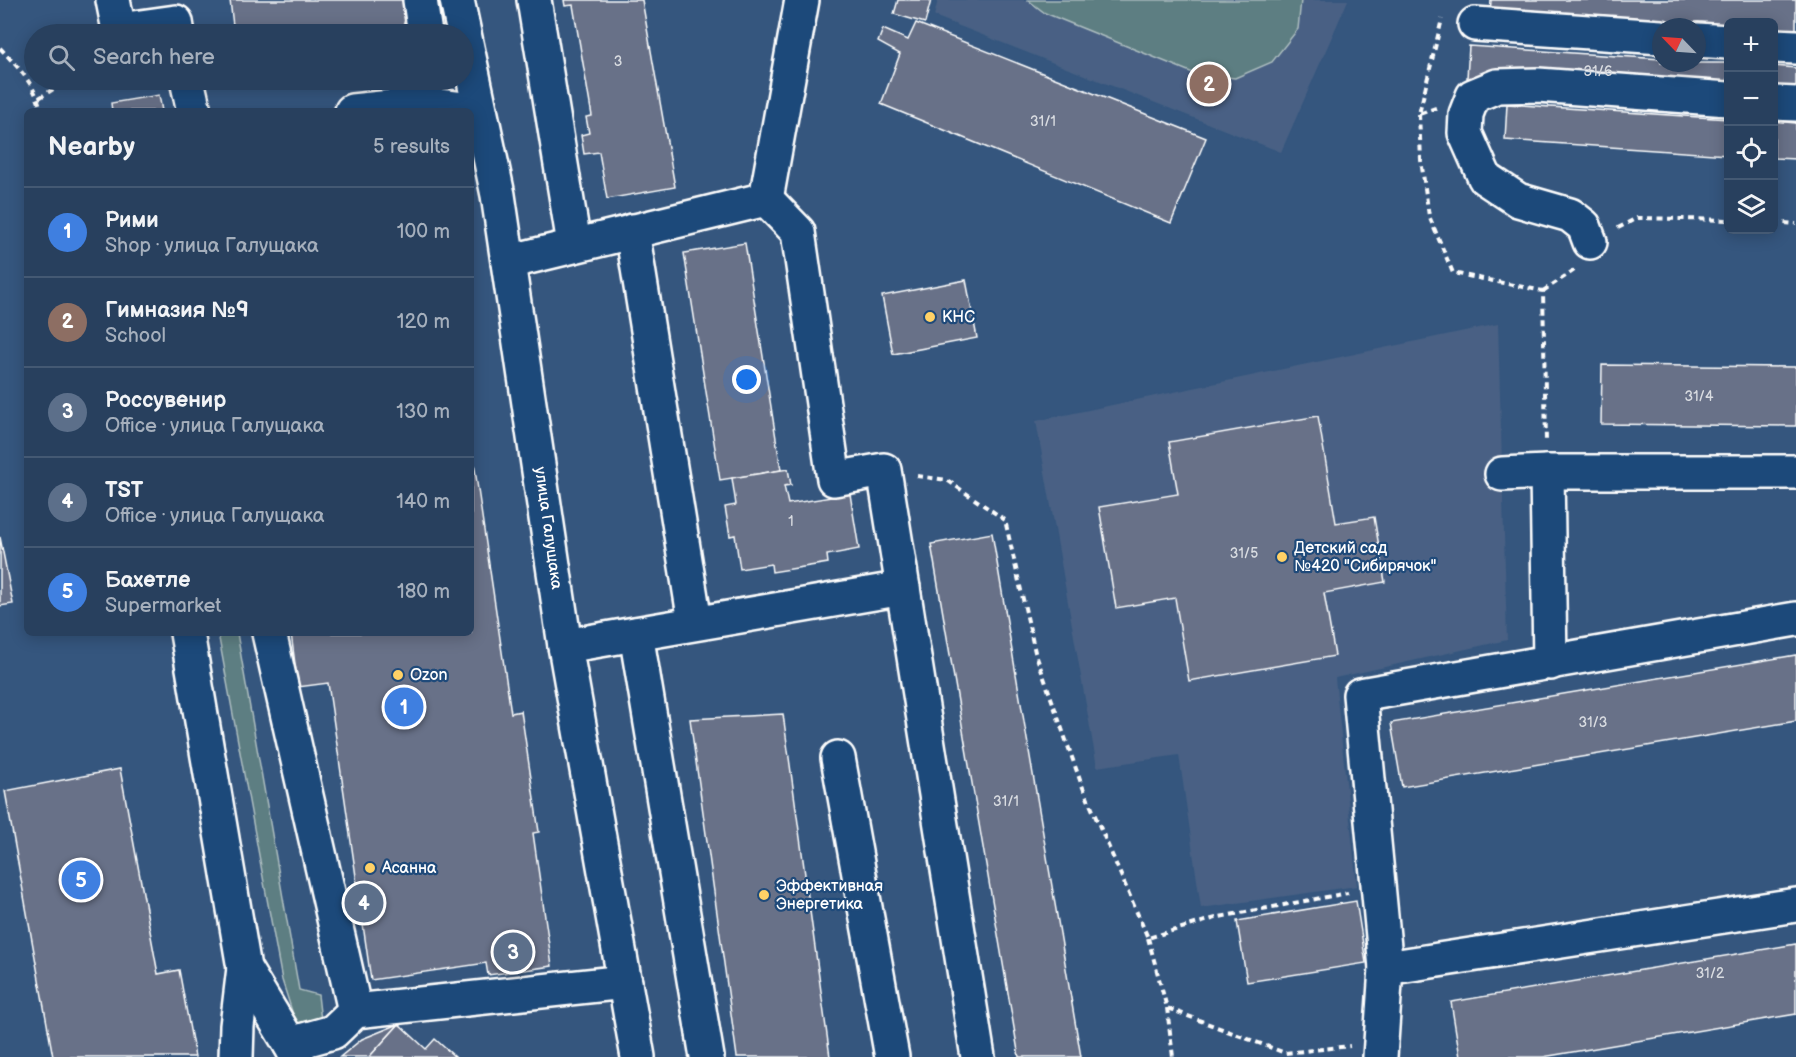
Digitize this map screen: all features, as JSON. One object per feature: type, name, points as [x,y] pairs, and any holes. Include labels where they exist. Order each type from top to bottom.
[{"type":"street","points":[[113,0],[118,24]]},
{"type":"street","points":[[420,0],[424,24]]},
{"type":"street","name":"улица Галущака","points":[[457,0],[460,24]]},
{"type":"street","points":[[534,0],[574,244]]},
{"type":"street","points":[[766,199],[802,0]]},
{"type":"street","points":[[150,24],[176,19]]},
{"type":"street","points":[[1475,24],[1652,36]]},
{"type":"street","points":[[1706,41],[1724,42]]},
{"type":"street","points":[[1778,46],[1796,47]]},
{"type":"street","points":[[1590,242],[1584,226],[1570,215],[1518,200],[1485,178],[1464,133],[1466,114],[1473,96],[1497,86],[1538,85],[1724,99]]},
{"type":"street","points":[[189,90],[193,108]]},
{"type":"street","points":[[446,90],[469,108]]},
{"type":"street","name":"улица Галущака","points":[[468,90],[470,108]]},
{"type":"street","points":[[1778,103],[1796,104]]},
{"type":"street","points":[[382,108],[421,104],[460,108]]},
{"type":"street","name":"улица Галущака","points":[[474,134],[484,197],[508,262],[565,646],[638,1057]]},
{"type":"street","points":[[508,262],[574,244],[766,199]]},
{"type":"street","points":[[766,199],[798,232],[834,479],[884,470],[978,1057]]},
{"type":"street","points":[[632,231],[695,622]]},
{"type":"street","points":[[1547,472],[1550,663]]},
{"type":"street","points":[[1502,474],[1796,472]]},
{"type":"street","points":[[565,646],[903,588]]},
{"type":"street","points":[[1381,1049],[1386,968],[1360,695],[1796,619]]},
{"type":"street","points":[[636,634],[708,1057]]},
{"type":"street","points":[[189,636],[244,968],[237,1026],[237,1057]]},
{"type":"street","points":[[270,636],[355,1011]]},
{"type":"street","points":[[838,758],[892,1057]]},
{"type":"street","points":[[1386,968],[1796,905]]},
{"type":"street","points":[[244,968],[293,1051],[333,1032],[355,1011],[625,982]]},
{"type":"path","points":[[1475,24],[1441,19],[1419,114],[1421,160],[1429,216],[1453,273],[1542,291],[1577,269],[1590,242],[1637,218],[1724,220]]},
{"type":"path","points":[[0,48],[24,75]]},
{"type":"path","points":[[34,90],[39,98],[41,108]]},
{"type":"path","points":[[39,98],[52,90]]},
{"type":"path","points":[[1419,114],[1473,96]]},
{"type":"path","points":[[1778,222],[1796,224]]},
{"type":"path","points":[[1542,291],[1547,472]]},
{"type":"path","points":[[884,470],[946,480],[1005,520],[1035,652],[1081,783],[1148,938],[1167,1008],[1173,1057]]},
{"type":"path","points":[[1148,938],[1219,917],[1378,888]]},
{"type":"path","points":[[1167,1008],[1285,1053],[1381,1049]]},
{"type":"shaded area","points":[[938,0],[1348,0],[1281,152],[934,16]]},
{"type":"shaded area","name":"Детский сад №420 \"Сибирячок\"","points":[[1498,324],[1507,640],[1335,678],[1357,886],[1201,908],[1179,755],[1097,767],[1036,421]]},
{"type":"green space","points":[[1028,0],[1301,0],[1298,29],[1272,62],[1235,78],[1193,73],[1045,13]]},
{"type":"green space","points":[[219,636],[238,636],[299,990],[318,995],[321,1021],[298,1030],[282,980]]},
{"type":"building","points":[[230,0],[403,0],[406,17],[404,24],[233,24]]},
{"type":"building","points":[[564,0],[642,0],[675,187],[607,199],[599,152],[584,154],[581,135],[589,133],[586,117],[592,116],[573,5],[565,6]]},
{"type":"building","points":[[898,0],[931,0],[925,23],[894,14]]},
{"type":"building","points":[[1491,0],[1796,0],[1796,38],[1778,37],[1778,18],[1724,18],[1724,33],[1706,29],[1706,18],[1652,18],[1652,25],[1490,18]]},
{"type":"building","points":[[916,23],[1206,138],[1171,223],[881,104],[900,54],[878,42],[883,29],[908,40]]},
{"type":"building","points":[[1469,46],[1652,58],[1652,72],[1706,72],[1706,63],[1724,63],[1724,95],[1467,78]]},
{"type":"building","points":[[1778,66],[1796,68],[1796,100],[1778,98]]},
{"type":"building","points":[[159,95],[161,108],[112,108],[111,103]]},
{"type":"building","points":[[1507,104],[1724,119],[1724,155],[1505,140]]},
{"type":"building","points":[[1778,121],[1796,123],[1796,159],[1778,158]]},
{"type":"building","points":[[745,243],[781,470],[720,480],[684,253]]},
{"type":"building","name":"КНС","points":[[966,280],[977,338],[893,354],[882,296]]},
{"type":"building","points":[[1602,365],[1796,367],[1796,426],[1601,424]]},
{"type":"building","points":[[1318,416],[1336,523],[1374,517],[1385,582],[1324,593],[1335,656],[1189,681],[1175,598],[1116,608],[1099,507],[1178,494],[1169,442]]},
{"type":"building","points":[[474,462],[511,713],[521,711],[539,832],[533,833],[552,966],[488,975],[486,963],[371,980],[328,683],[298,687],[291,636],[474,636]]},
{"type":"building","points":[[788,469],[791,485],[784,486],[788,504],[850,494],[859,549],[827,555],[828,563],[772,572],[771,564],[740,569],[735,535],[730,536],[725,507],[736,505],[732,478]]},
{"type":"building","points":[[992,533],[1081,1057],[1019,1057],[931,544]]},
{"type":"building","points":[[0,537],[13,604],[0,606]]},
{"type":"building","points":[[1796,655],[1796,721],[1402,787],[1391,723]]},
{"type":"building","points":[[783,714],[830,1057],[737,1057],[690,719]]},
{"type":"building","points":[[120,769],[158,974],[179,970],[195,1057],[53,1057],[5,791]]},
{"type":"building","points":[[1356,901],[1366,963],[1247,982],[1237,921]]},
{"type":"building","points":[[1796,944],[1796,1014],[1543,1057],[1460,1057],[1451,1002]]},
{"type":"building","points":[[399,1024],[426,1049],[435,1039],[455,1057],[369,1057]]},
{"type":"building","points":[[399,1024],[369,1057],[340,1057],[362,1039]]},
{"type":"place","name":"Гимназия №9","points":[[1209,84]]},
{"type":"place","name":"КНС","points":[[930,317]]},
{"type":"place","name":"Детский сад №420 \"Сибирячок\"","points":[[1282,557]]},
{"type":"place","name":"Ozon","points":[[398,675]]},
{"type":"place","name":"Рими","points":[[404,707]]},
{"type":"place","name":"Асанна","points":[[370,868]]},
{"type":"place","name":"Бахетле","points":[[81,880]]},
{"type":"place","name":"Эффективная Энергетика","points":[[764,895]]},
{"type":"place","name":"TST","points":[[364,903]]},
{"type":"place","name":"Россувенир","points":[[513,952]]}]
